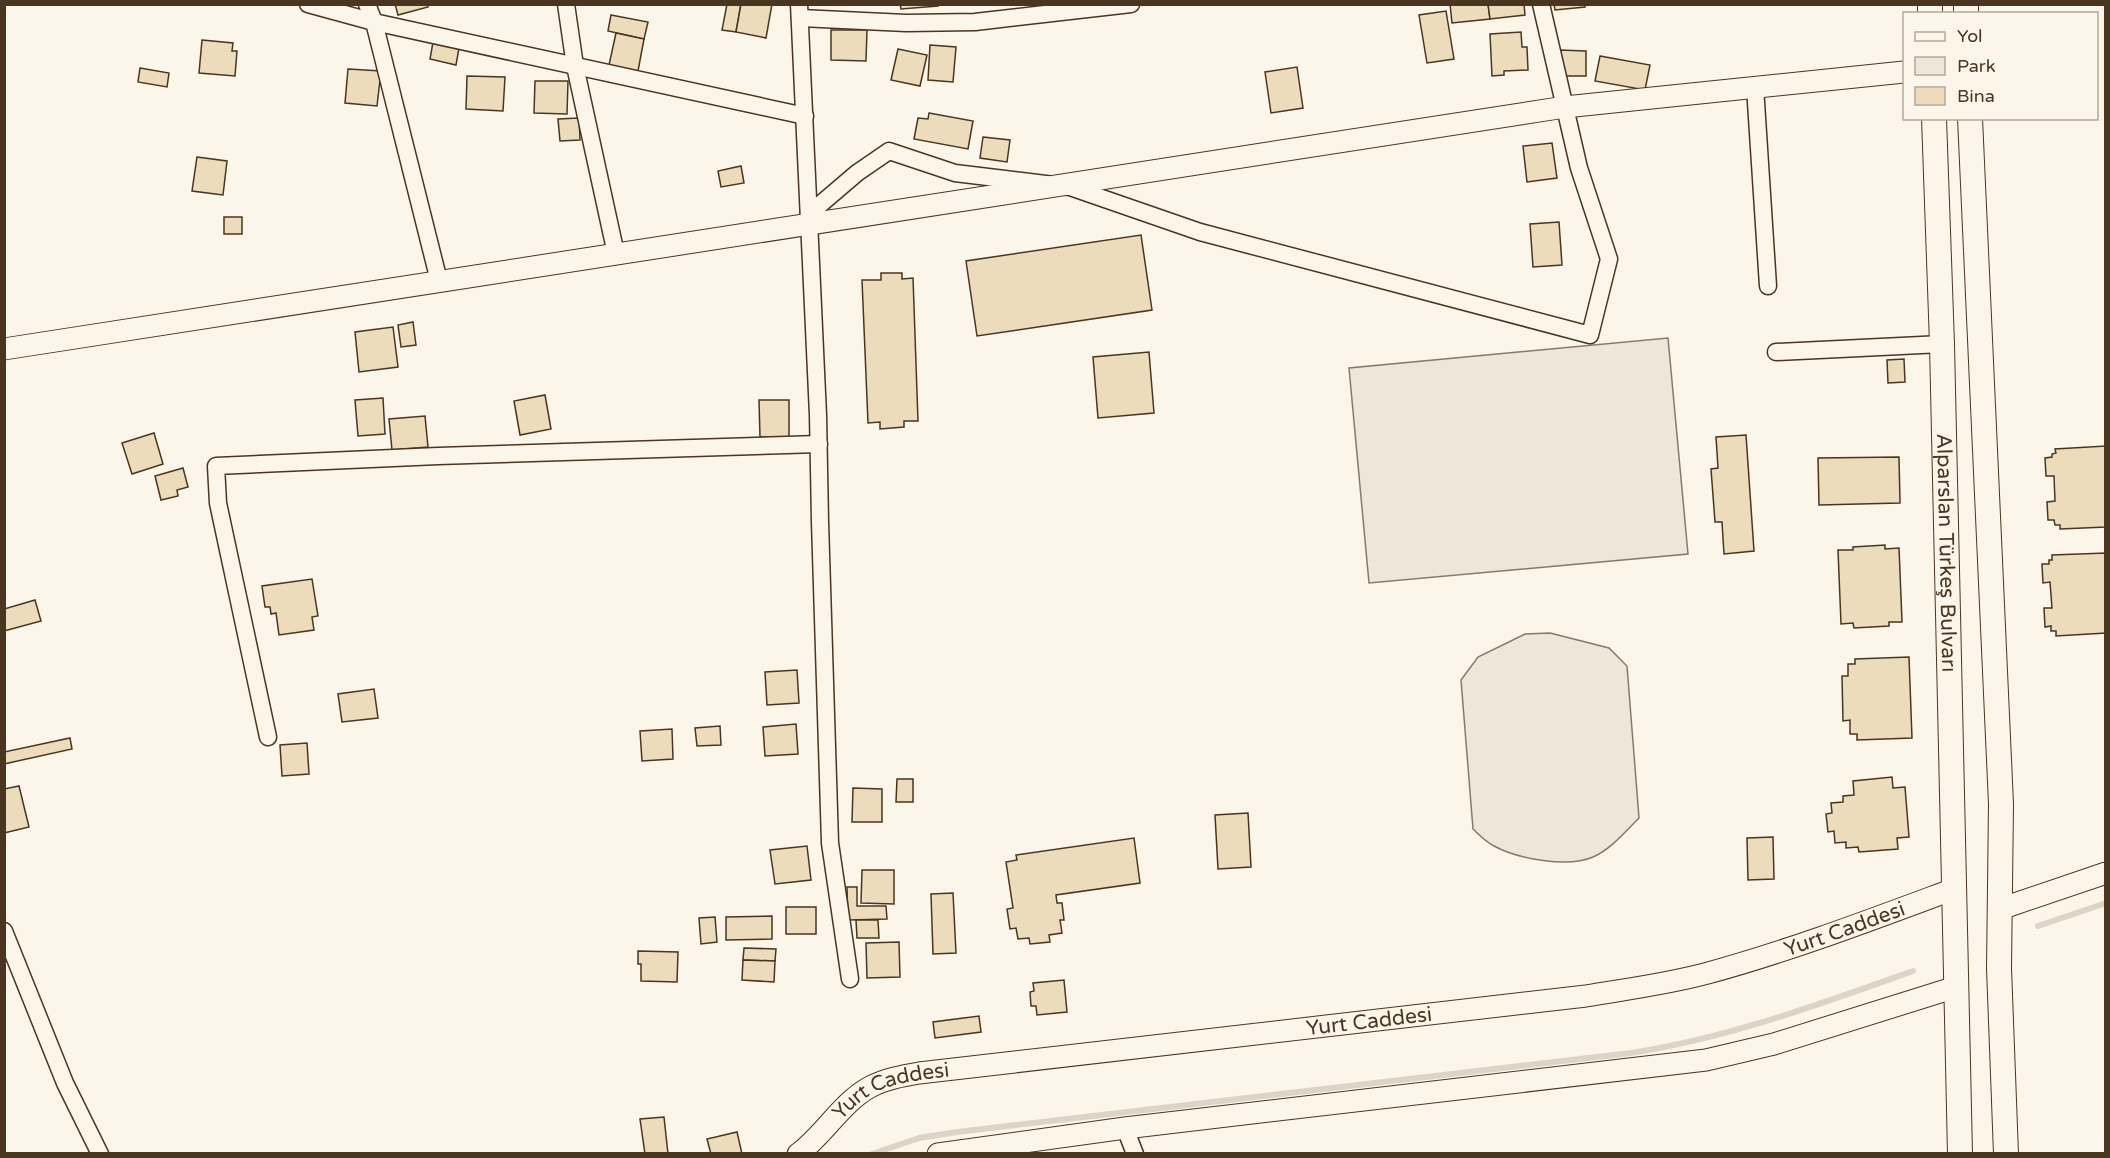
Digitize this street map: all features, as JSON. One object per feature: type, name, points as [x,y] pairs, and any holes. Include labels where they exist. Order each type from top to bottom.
[{"type":"main road","name":"Alparslan Türkeş Bulvarı","points":[[1934,120],[1942,344],[1960,1154]]},
{"type":"main road","points":[[1970,120],[2001,804],[1999,968],[2006,1154]]},
{"type":"street","points":[[308,4],[374,22],[805,116]]},
{"type":"street","points":[[367,4],[374,22],[439,281]]},
{"type":"street","points":[[566,4],[575,66],[616,254]]},
{"type":"street","points":[[972,4],[975,22]]},
{"type":"street","points":[[850,979],[830,843],[819,444],[799,11],[906,23],[975,22],[1131,4]]},
{"type":"street","points":[[809,219],[857,173],[889,152],[955,173],[1070,187],[1200,232],[1590,335],[1609,259],[1579,168],[1541,4]]},
{"type":"street","points":[[4,349],[616,254],[809,219],[1058,185],[1565,107],[1903,72]]},
{"type":"street","points":[[1755,87],[1767,286]]},
{"type":"street","points":[[1776,352],[1942,344]]},
{"type":"street","points":[[268,737],[218,503],[216,466],[438,456],[819,444]]},
{"type":"street","points":[[2000,909],[2106,873]]},
{"type":"street","name":"Yurt Caddesi","points":[[798,1154],[853,1100],[870,1087],[892,1078],[1575,997],[1656,984],[1706,974],[1782,951],[1954,889]]},
{"type":"street","points":[[4,931],[65,1083],[100,1154]]},
{"type":"street","points":[[938,1154],[1125,1128],[1706,1060],[1774,1044],[1956,987]]},
{"type":"street","points":[[1125,1128],[1135,1154]]},
{"type":"green space","points":[[1668,338],[1688,554],[1369,583],[1349,368]]},
{"type":"green space","points":[[1550,633],[1609,648],[1627,666],[1639,818],[1618,840],[1600,854],[1570,862],[1543,861],[1504,851],[1491,844],[1473,829],[1461,680],[1478,657],[1525,634]]},
{"type":"building","points":[[395,4],[428,4],[428,7],[398,15]]},
{"type":"building","points":[[727,4],[741,4],[736,32],[722,30]]},
{"type":"building","points":[[741,4],[772,4],[766,38],[736,32]]},
{"type":"building","points":[[900,4],[938,4],[938,6],[901,9]]},
{"type":"building","points":[[1450,4],[1488,4],[1490,19],[1452,23]]},
{"type":"building","points":[[1488,4],[1524,4],[1525,15],[1490,19]]},
{"type":"building","points":[[1554,4],[1585,4],[1585,7],[1555,10]]},
{"type":"building","points":[[1446,11],[1454,59],[1427,63],[1419,15]]},
{"type":"building","points":[[611,15],[648,22],[644,39],[608,31]]},
{"type":"building","points":[[831,30],[867,30],[866,61],[831,60]]},
{"type":"building","points":[[1521,32],[1522,47],[1527,47],[1528,70],[1504,71],[1504,75],[1492,76],[1490,34]]},
{"type":"building","points":[[616,33],[644,39],[638,71],[609,65]]},
{"type":"building","points":[[202,40],[233,43],[232,51],[237,51],[235,76],[199,73]]},
{"type":"building","points":[[433,42],[459,48],[456,65],[430,59]]},
{"type":"building","points":[[930,45],[956,47],[953,82],[928,80]]},
{"type":"building","points":[[898,49],[927,55],[920,86],[891,80]]},
{"type":"building","points":[[1559,50],[1586,51],[1586,76],[1559,76]]},
{"type":"building","points":[[1600,56],[1650,65],[1645,90],[1595,81]]},
{"type":"building","points":[[1297,67],[1303,108],[1271,113],[1265,72]]},
{"type":"building","points":[[140,68],[169,73],[167,87],[138,82]]},
{"type":"building","points":[[348,69],[381,71],[377,106],[345,103]]},
{"type":"building","points":[[467,76],[505,77],[503,111],[466,109]]},
{"type":"building","points":[[535,81],[568,81],[567,114],[534,113]]},
{"type":"building","points":[[929,113],[973,121],[968,149],[914,139],[918,118],[928,119]]},
{"type":"building","points":[[579,118],[580,140],[560,141],[558,119]]},
{"type":"building","points":[[983,137],[1010,140],[1007,162],[980,158]]},
{"type":"building","points":[[1552,143],[1557,178],[1527,182],[1523,146]]},
{"type":"building","points":[[197,157],[227,161],[223,195],[192,191]]},
{"type":"building","points":[[741,166],[744,183],[721,187],[718,171]]},
{"type":"building","points":[[224,217],[242,217],[242,234],[224,234]]},
{"type":"building","points":[[1559,222],[1562,265],[1533,267],[1530,224]]},
{"type":"building","points":[[1141,235],[1152,310],[977,336],[966,261]]},
{"type":"building","points":[[881,273],[902,273],[902,279],[913,278],[918,421],[904,421],[904,427],[880,429],[880,422],[868,423],[862,280],[881,280]]},
{"type":"building","points":[[413,322],[416,345],[401,347],[398,325]]},
{"type":"building","points":[[393,327],[398,367],[359,372],[355,332]]},
{"type":"building","points":[[1149,352],[1154,413],[1098,418],[1093,357]]},
{"type":"building","points":[[1904,359],[1905,382],[1888,383],[1887,360]]},
{"type":"building","points":[[545,395],[551,429],[520,435],[514,401]]},
{"type":"building","points":[[383,398],[385,434],[358,436],[355,400]]},
{"type":"building","points":[[759,400],[789,400],[789,437],[760,437]]},
{"type":"building","points":[[425,416],[428,447],[392,450],[389,419]]},
{"type":"building","points":[[154,433],[163,464],[132,474],[122,443]]},
{"type":"building","points":[[1746,435],[1754,551],[1724,554],[1722,522],[1715,522],[1711,469],[1718,468],[1716,437]]},
{"type":"building","points":[[2106,446],[2106,527],[2060,529],[2060,525],[2055,525],[2054,520],[2048,520],[2047,502],[2055,501],[2054,476],[2046,476],[2045,458],[2052,457],[2052,454],[2056,453],[2055,449]]},
{"type":"building","points":[[1899,457],[1900,503],[1819,505],[1818,458]]},
{"type":"building","points":[[183,468],[188,487],[177,490],[178,496],[161,500],[155,476]]},
{"type":"building","points":[[1885,545],[1885,549],[1899,548],[1902,622],[1889,622],[1889,626],[1854,628],[1853,623],[1841,624],[1838,550]]},
{"type":"building","points":[[2106,553],[2106,633],[2056,636],[2056,631],[2051,631],[2051,626],[2045,627],[2044,608],[2052,608],[2050,582],[2043,583],[2042,564],[2049,564],[2052,555]]},
{"type":"building","points":[[312,579],[318,616],[312,617],[314,630],[279,635],[276,613],[271,614],[270,607],[265,607],[262,586]]},
{"type":"building","points":[[35,600],[41,621],[4,631],[4,609]]},
{"type":"building","points":[[1909,657],[1912,738],[1857,740],[1857,734],[1850,734],[1850,720],[1843,721],[1842,676],[1848,676],[1848,664],[1855,664],[1855,659]]},
{"type":"building","points":[[797,670],[799,703],[767,705],[765,672]]},
{"type":"building","points":[[374,689],[378,718],[342,722],[338,694]]},
{"type":"building","points":[[796,724],[798,754],[765,756],[763,727]]},
{"type":"building","points":[[720,726],[721,745],[697,746],[695,728]]},
{"type":"building","points":[[672,729],[673,759],[642,761],[640,731]]},
{"type":"building","points":[[70,738],[72,749],[4,764],[4,752]]},
{"type":"building","points":[[307,743],[309,774],[282,776],[280,745]]},
{"type":"building","points":[[1892,777],[1893,788],[1905,787],[1909,837],[1897,838],[1898,849],[1859,852],[1858,847],[1846,848],[1846,842],[1835,843],[1834,831],[1828,832],[1826,814],[1832,813],[1831,803],[1843,802],[1843,796],[1854,795],[1853,781]]},
{"type":"building","points":[[897,779],[913,779],[913,802],[896,802]]},
{"type":"building","points":[[19,786],[29,827],[4,833],[4,789]]},
{"type":"building","points":[[853,788],[882,789],[882,822],[852,822]]},
{"type":"building","points":[[1248,813],[1251,867],[1218,869],[1215,815]]},
{"type":"building","points":[[1773,837],[1774,879],[1748,880],[1747,838]]},
{"type":"building","points":[[1134,838],[1140,883],[1056,895],[1057,903],[1062,903],[1064,920],[1060,920],[1062,933],[1049,935],[1050,942],[1030,944],[1029,938],[1018,939],[1016,928],[1010,929],[1007,909],[1013,908],[1006,862],[1017,860],[1016,855]]},
{"type":"building","points":[[807,846],[811,880],[775,884],[770,850]]},
{"type":"building","points":[[862,870],[894,870],[894,904],[861,903]]},
{"type":"building","points":[[847,887],[857,887],[857,906],[886,906],[887,919],[848,920]]},
{"type":"building","points":[[953,893],[956,953],[933,954],[931,894]]},
{"type":"building","points":[[786,907],[816,907],[816,934],[786,934]]},
{"type":"building","points":[[772,916],[772,939],[726,940],[726,917]]},
{"type":"building","points":[[715,917],[717,942],[701,944],[699,918]]},
{"type":"building","points":[[856,920],[878,920],[879,938],[857,938]]},
{"type":"building","points":[[899,942],[900,977],[867,978],[866,943]]},
{"type":"building","points":[[744,948],[776,949],[775,961],[743,960]]},
{"type":"building","points":[[638,951],[678,952],[677,982],[641,981]]},
{"type":"building","points":[[743,960],[775,961],[774,982],[742,980]]},
{"type":"building","points":[[1064,980],[1067,1012],[1037,1015],[1036,1006],[1031,1006],[1030,992],[1034,991],[1033,983]]},
{"type":"building","points":[[979,1016],[981,1032],[935,1038],[933,1022]]},
{"type":"building","points":[[664,1117],[668,1154],[645,1154],[640,1119]]},
{"type":"building","points":[[737,1132],[742,1154],[711,1154],[707,1139]]},
{"type":"waterway","points":[[2038,926],[2106,903]]},
{"type":"waterway","points":[[872,1154],[919,1138],[957,1132],[1667,1047],[1738,1029],[1913,971]]}]
